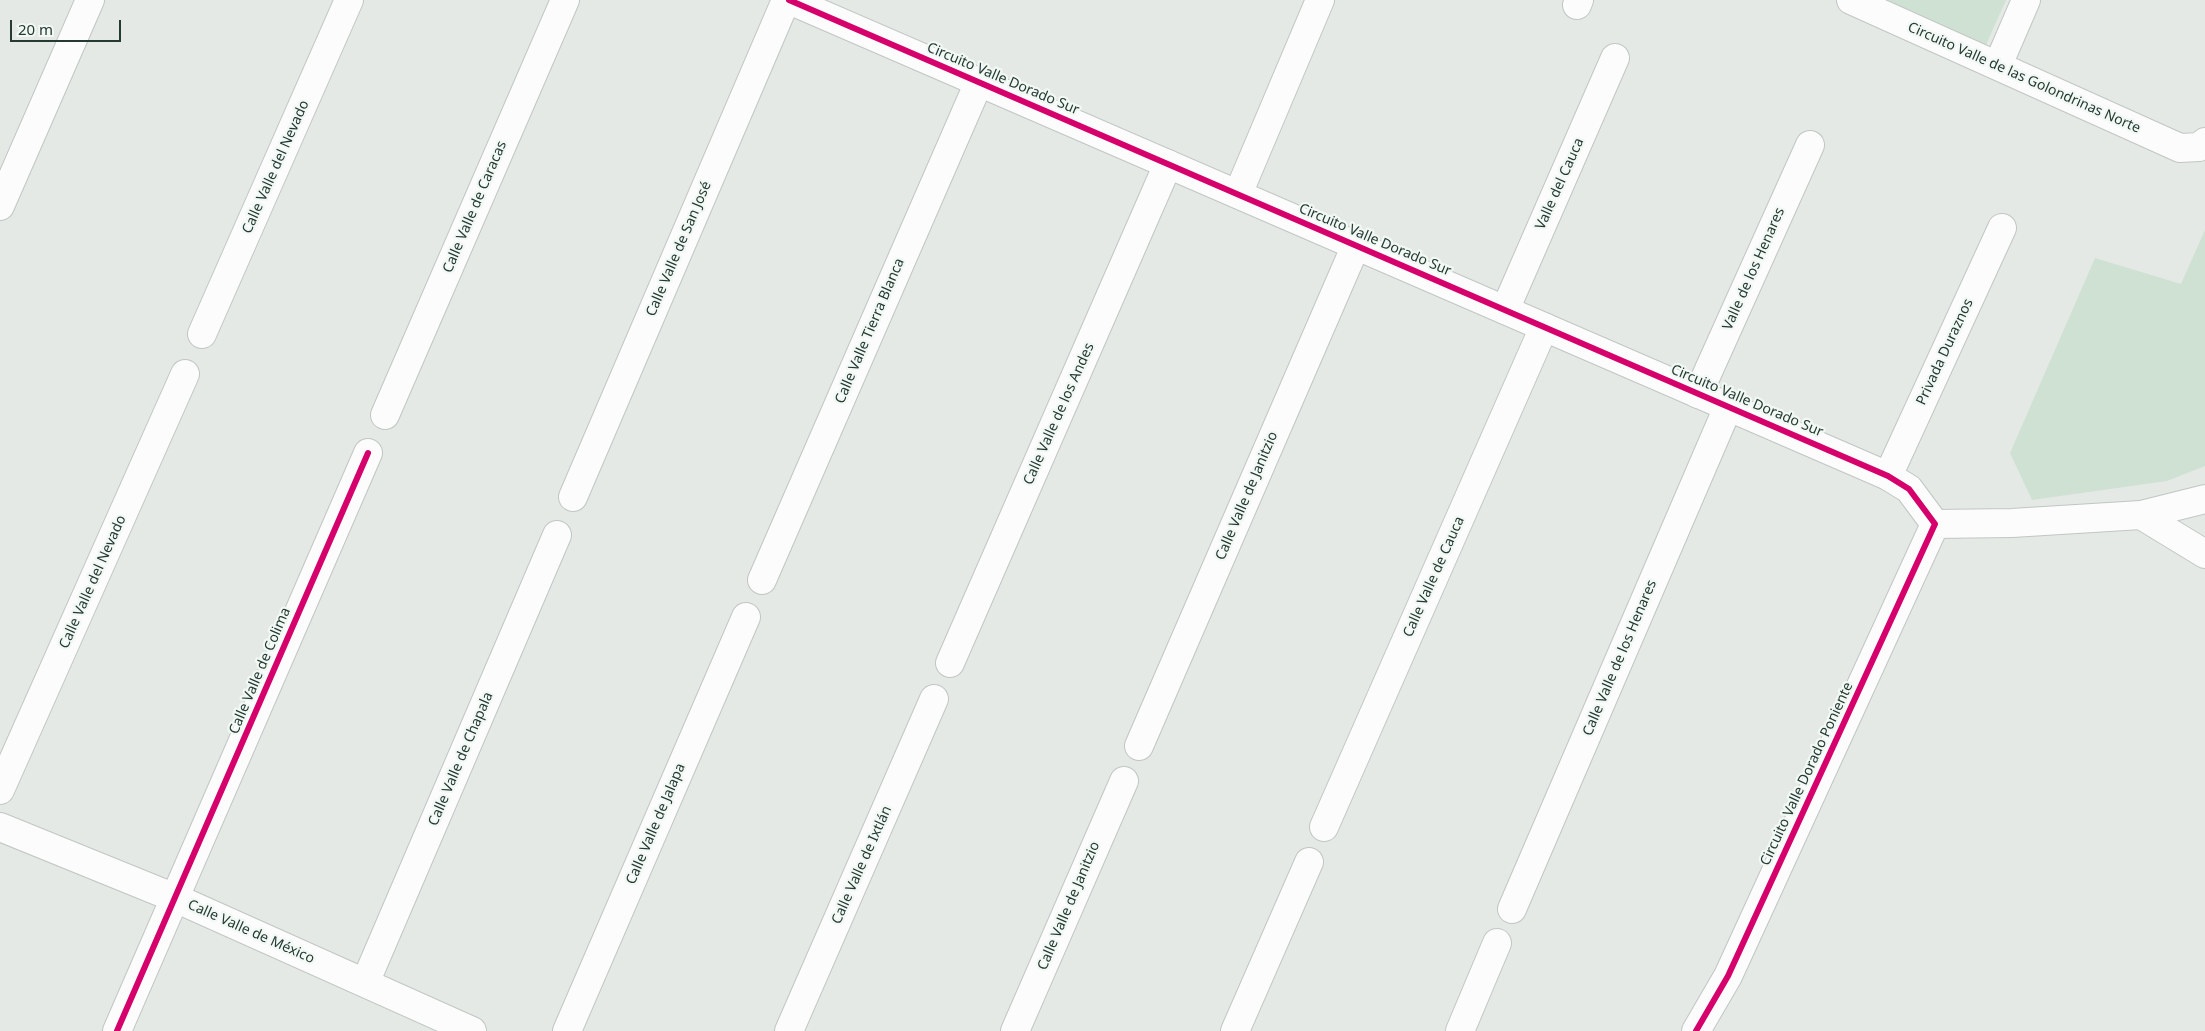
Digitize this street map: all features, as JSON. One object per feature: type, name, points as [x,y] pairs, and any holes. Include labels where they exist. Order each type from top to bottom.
[{"type":"street","points":[[0,206],[90,0]]},
{"type":"street","name":"Calle Valle del Nevado","points":[[202,334],[349,0]]},
{"type":"street","name":"Calle Valle de Caracas","points":[[385,414],[565,0]]},
{"type":"street","name":"Circuito Valle Dorado Sur","points":[[787,0],[1888,476],[1909,489],[1935,524]]},
{"type":"street","name":"Calle Valle de San José","points":[[573,497],[787,0]]},
{"type":"street","points":[[1238,194],[1320,0]]},
{"type":"street","name":"Circuito Valle de las Golondrinas Norte","points":[[1851,0],[2180,148],[2202,144]]},
{"type":"street","points":[[1998,65],[2026,0]]},
{"type":"street","name":"Valle del Cauca","points":[[1505,310],[1615,58]]},
{"type":"street","name":"Calle Valle Tierra Blanca","points":[[762,580],[978,82]]},
{"type":"street","name":"Valle de los Henares","points":[[1698,394],[1810,145]]},
{"type":"street","name":"Calle Valle de los Andes","points":[[950,663],[1168,164]]},
{"type":"street","name":"Privada Duraznos","points":[[1888,476],[2002,228]]},
{"type":"street","name":"Calle Valle de Janitzio","points":[[1138,746],[1356,245]]},
{"type":"street","name":"Calle Valle de Cauca","points":[[1324,827],[1544,327]]},
{"type":"street","name":"Calle Valle del Nevado","points":[[0,790],[185,374]]},
{"type":"street","name":"Calle Valle de los Henares","points":[[1512,909],[1728,407]]},
{"type":"street","name":"Calle Valle de Colima","points":[[117,1031],[368,453]]},
{"type":"street","points":[[1935,524],[2012,523],[2141,515],[2205,499]]},
{"type":"street","points":[[2141,515],[2205,554]]},
{"type":"street","name":"Circuito Valle Dorado Poniente","points":[[1696,1031],[1728,976],[1935,524]]},
{"type":"street","name":"Calle Valle de Chapala","points":[[365,983],[557,535]]},
{"type":"street","name":"Calle Valle de Jalapa","points":[[567,1031],[746,617]]},
{"type":"street","name":"Calle Valle de Ixtlán","points":[[789,1031],[934,699]]},
{"type":"street","name":"Calle Valle de Janitzio","points":[[1015,1031],[1124,781]]},
{"type":"street","name":"Calle Valle de México","points":[[0,827],[175,898],[472,1031]]},
{"type":"street","points":[[1235,1031],[1310,862]]},
{"type":"street","points":[[1460,1031],[1498,943]]},
{"type":"green space","points":[[1879,0],[2006,0],[1985,47]]},
{"type":"green space","points":[[2205,230],[2205,466],[2167,481],[2032,500],[2010,453],[2095,258],[2181,284]]},
{"type":"cycle path","points":[[789,0],[1888,476],[1909,489],[1935,524],[1728,976],[1696,1031]]},
{"type":"cycle path","points":[[117,1031],[368,453]]}]
